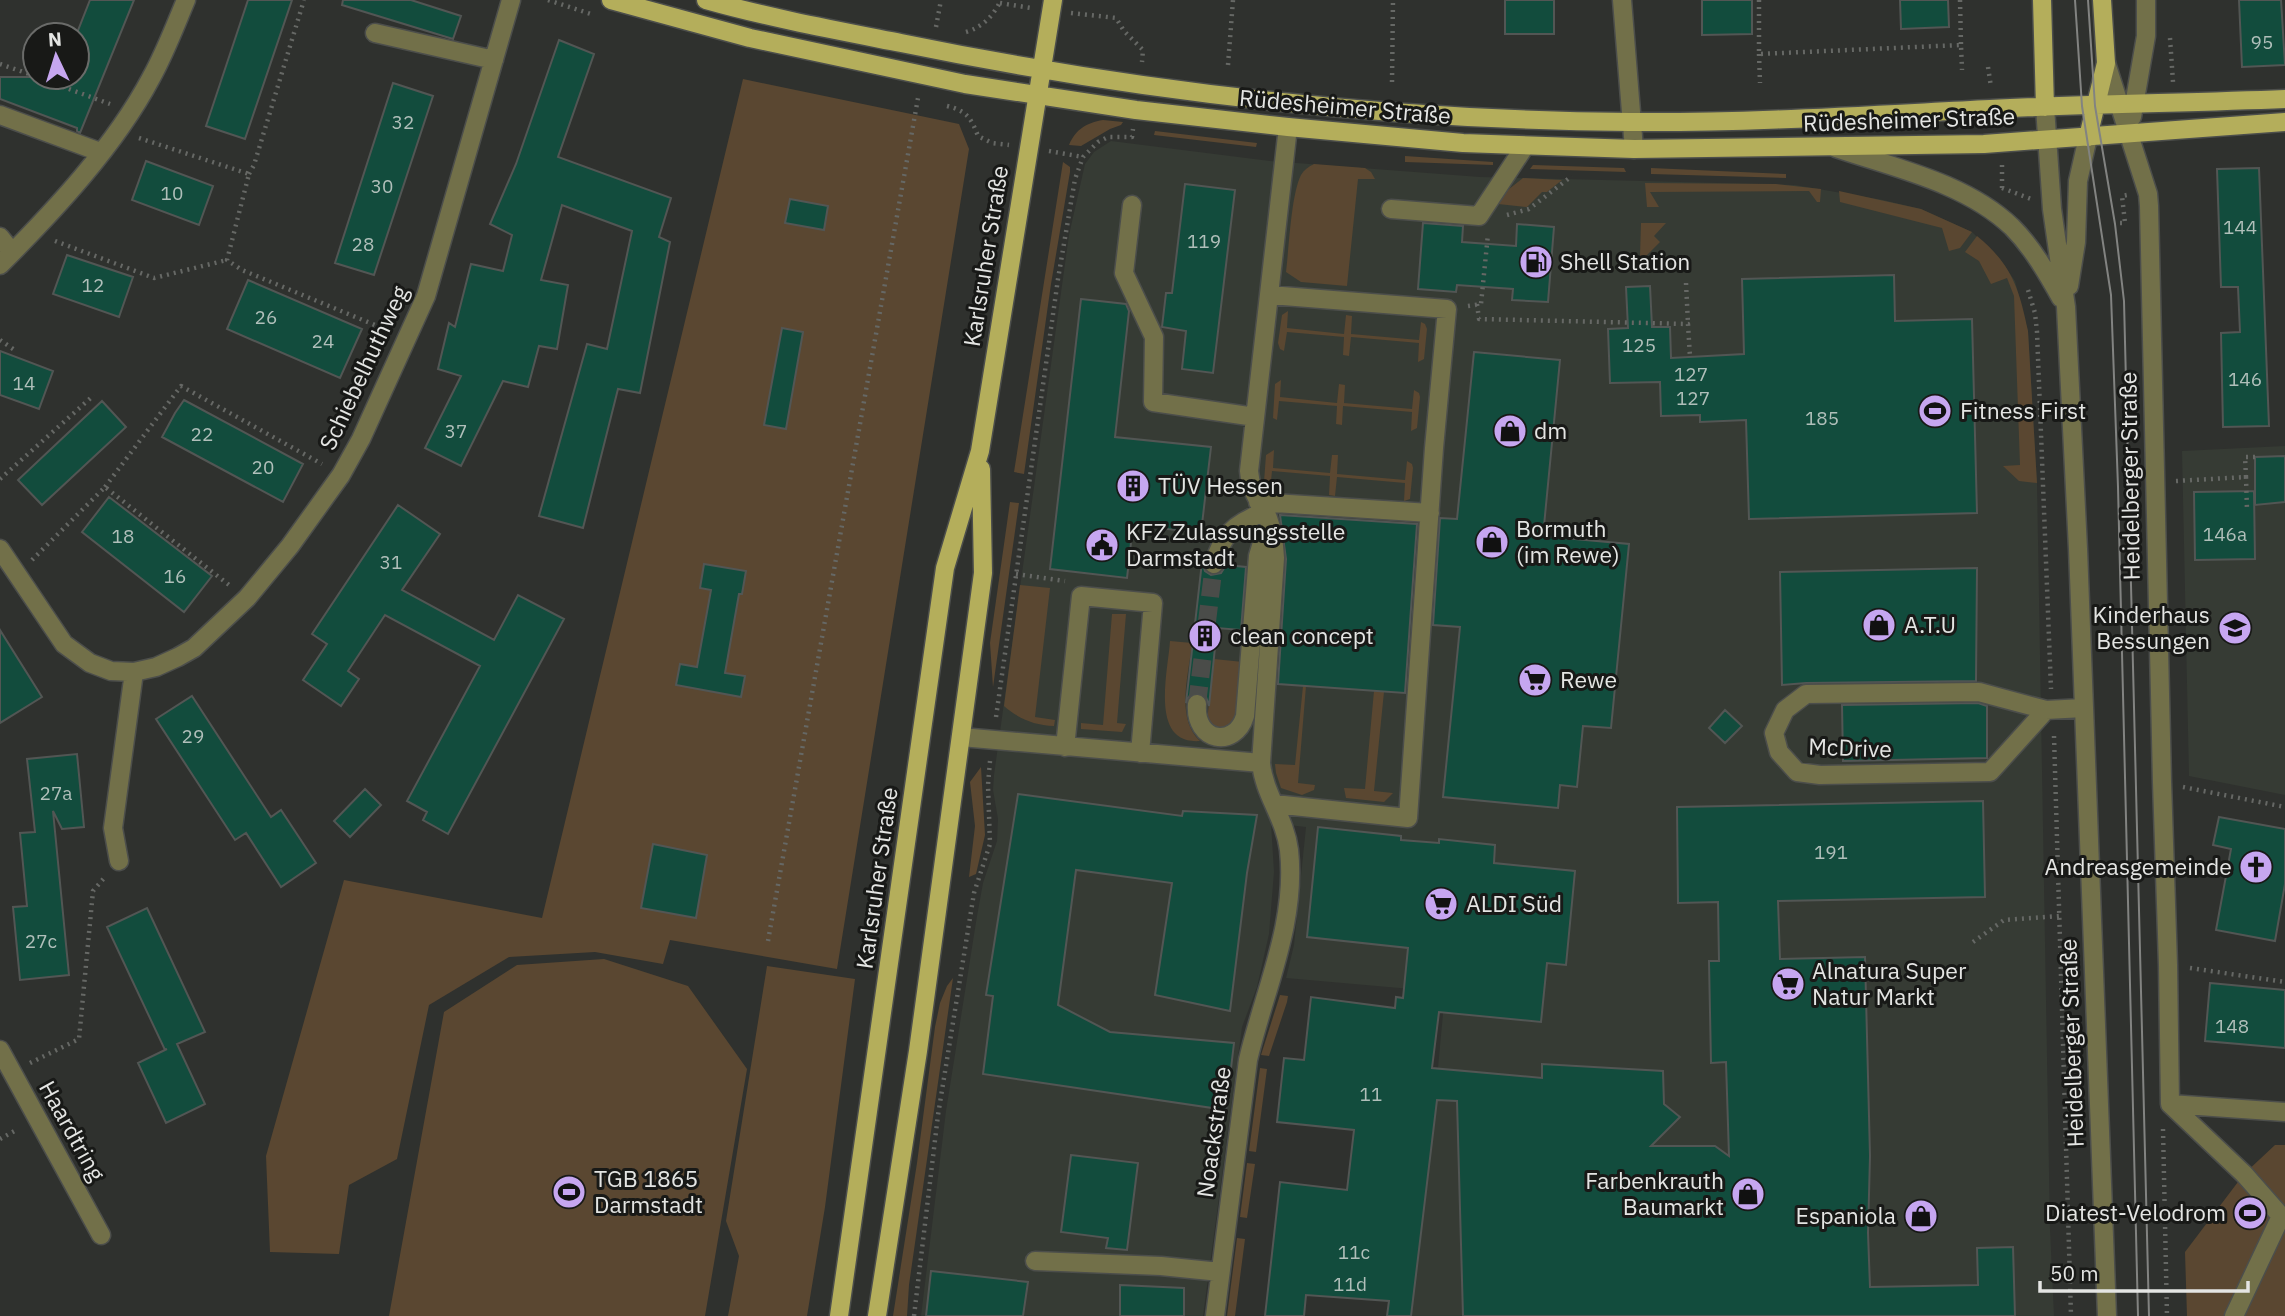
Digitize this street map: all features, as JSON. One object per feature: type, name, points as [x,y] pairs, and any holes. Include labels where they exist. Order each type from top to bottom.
[{"type":"main road","name":"Rüdesheimer Straße","points":[[611,0],[750,38],[955,82],[1037,96],[1288,128],[1451,142],[1634,149],[1836,148],[1984,144],[2285,122]]},
{"type":"main road","name":"Rüdesheimer Straße","points":[[706,0],[755,13],[1041,69],[1317,105],[1462,117],[1632,122],[1843,117],[2285,99]]},
{"type":"main road","name":"Karlsruher Straße","points":[[839,1316],[945,568],[980,451],[1053,0]]},
{"type":"main road","name":"Heidelberger Straße","points":[[2042,0],[2045,107]]},
{"type":"main road","name":"Heidelberger Straße","points":[[2088,137],[2106,63],[2102,0]]},
{"type":"main road","name":"Karlsruher Straße","points":[[877,1316],[918,1051],[983,573],[980,451]]},
{"type":"street","points":[[0,237],[6,259],[33,232],[117,131],[152,77],[186,0]]},
{"type":"street","name":"Schiebelhuthweg","points":[[0,549],[64,644],[90,663],[111,671],[134,672],[156,667],[194,648],[247,598],[290,546],[341,475],[361,439],[426,296],[511,0]]},
{"type":"street","points":[[1622,0],[1634,149]]},
{"type":"street","points":[[2127,105],[2146,36],[2146,0]]},
{"type":"street","points":[[375,33],[494,60]]},
{"type":"street","name":"Heidelberger Straße","points":[[2106,63],[2127,105],[2129,134],[2148,194],[2170,1104]]},
{"type":"street","name":"Heidelberger Straße","points":[[2045,107],[2052,209],[2066,307],[2107,1316]]},
{"type":"street","points":[[0,115],[100,152]]},
{"type":"street","name":"Noackstraße","points":[[1214,1316],[1248,1060],[1278,957],[1290,868],[1285,829],[1263,777],[1261,763],[1275,558],[1272,532],[1252,492],[1249,471],[1288,128]]},
{"type":"street","name":"Heidelberger Straße","points":[[2066,307],[2076,242],[2078,181],[2088,137]]},
{"type":"street","points":[[1391,209],[1479,216],[1525,146]]},
{"type":"street","points":[[1836,148],[1939,184],[1994,212],[2013,228],[2032,252],[2066,307]]},
{"type":"street","points":[[1132,205],[1124,273],[1154,337],[1153,402],[1255,417]]},
{"type":"street","points":[[1269,295],[1447,309],[1408,818],[1273,804]]},
{"type":"street","points":[[1214,564],[1223,539],[1261,507],[1430,513]]},
{"type":"street","points":[[1197,704],[1198,722],[1210,735],[1231,735],[1243,724],[1258,556],[1261,546],[1272,532]]},
{"type":"street","points":[[1065,747],[1081,596],[1153,603],[1140,753]]},
{"type":"street","points":[[119,861],[113,828],[134,672]]},
{"type":"street","name":"McDrive","points":[[2049,710],[1990,772],[1820,775],[1797,772],[1779,752],[1774,733],[1785,710],[1806,694],[1979,692],[2049,710],[2084,708]]},
{"type":"street","points":[[961,737],[1261,763]]},
{"type":"street","name":"Haardtring","points":[[0,1050],[101,1236]]},
{"type":"street","points":[[2170,1104],[2285,1112]]},
{"type":"street","points":[[2170,1104],[2244,1174],[2281,1216],[2234,1316]]},
{"type":"street","points":[[1035,1262],[1161,1266],[1220,1272]]},
{"type":"path","points":[[227,260],[249,174],[254,166],[304,0]]},
{"type":"path","points":[[1228,65],[1233,0]]},
{"type":"path","name":"Rüdesheimer Straße","points":[[1392,82],[1393,0]]},
{"type":"path","points":[[1759,0],[1760,83]]},
{"type":"path","points":[[1960,0],[1962,70]]},
{"type":"path","points":[[975,29],[988,20],[1001,2],[1010,5]]},
{"type":"path","points":[[1101,16],[1116,18],[1124,32],[1143,50],[1142,65]]},
{"type":"path","points":[[2170,33],[2174,90]]},
{"type":"path","points":[[1759,54],[1961,45]]},
{"type":"path","points":[[0,64],[21,72]]},
{"type":"path","points":[[74,91],[131,112]]},
{"type":"path","points":[[768,941],[918,98]]},
{"type":"path","points":[[961,110],[972,121],[978,136],[992,143]]},
{"type":"path","points":[[117,131],[249,174]]},
{"type":"path","points":[[1068,154],[1083,157],[1098,142],[1108,137],[1132,137]]},
{"type":"path","points":[[2002,160],[2003,201]]},
{"type":"path","points":[[1503,216],[1529,209],[1572,176]]},
{"type":"path","points":[[2002,188],[2024,196]]},
{"type":"path","points":[[33,232],[154,278],[227,260],[242,270],[407,338]]},
{"type":"path","points":[[1447,309],[1481,304],[1488,232]]},
{"type":"path","points":[[1686,283],[1690,357]]},
{"type":"path","points":[[2030,296],[2038,343],[2049,710],[2060,916],[2071,1316]]},
{"type":"path","points":[[1478,304],[1479,318],[1688,324]]},
{"type":"path","points":[[0,340],[16,351]]},
{"type":"path","points":[[17,575],[105,487],[181,386],[341,475]]},
{"type":"path","points":[[0,479],[94,395]]},
{"type":"path","points":[[2247,510],[2245,457],[2255,457]]},
{"type":"path","points":[[2154,482],[2246,477]]},
{"type":"path","points":[[105,487],[247,598]]},
{"type":"path","points":[[1016,574],[1065,581],[1081,596]]},
{"type":"path","points":[[2162,782],[2285,807]]},
{"type":"path","points":[[12,1072],[79,1039],[93,891],[119,861]]},
{"type":"path","points":[[1973,942],[2004,920],[2060,916]]},
{"type":"path","points":[[2168,965],[2285,982]]},
{"type":"path","points":[[2167,1316],[2163,1130],[2170,1104]]},
{"type":"shaded area","points":[[743,79],[959,124],[969,149],[837,969],[670,940],[663,964],[595,952],[509,957],[429,1005],[397,1159],[349,1185],[339,1254],[270,1252],[266,1156],[344,880],[542,918]]},
{"type":"shaded area","points":[[1103,120],[1123,122],[1081,146],[1069,145],[1082,128]]},
{"type":"shaded area","points":[[1155,131],[1257,143],[1256,147],[1154,135]]},
{"type":"shaded area","points":[[1111,141],[1270,161],[1480,177],[1795,185],[1921,209],[1972,232],[2000,259],[2015,281],[2028,331],[2037,483],[2050,1229],[2054,1316],[1387,1316],[1417,1067],[1438,1068],[1445,992],[1286,978],[1294,945],[1306,827],[1271,823],[1274,872],[1269,934],[1257,987],[1242,1027],[1203,1316],[921,1316],[946,1111],[977,916],[983,883],[997,841],[994,775],[1069,235],[1085,164],[1094,152]]},
{"type":"shaded area","points":[[1405,156],[1493,162],[1493,165],[1405,162]]},
{"type":"shaded area","points":[[1063,162],[1070,167],[1070,172],[1024,474],[1014,472]]},
{"type":"shaded area","points":[[1314,164],[1365,168],[1375,179],[1358,179],[1347,286],[1301,282],[1286,272],[1298,184],[1303,172]]},
{"type":"shaded area","points":[[1533,165],[1624,168],[1626,172],[1530,169]]},
{"type":"shaded area","points":[[1651,168],[1786,174],[1786,178],[1651,174]]},
{"type":"shaded area","points":[[1523,178],[1562,180],[1547,192],[1542,192],[1527,207],[1498,204],[1504,193]]},
{"type":"shaded area","points":[[1645,183],[1776,184],[1821,189],[1820,202],[1817,202],[1809,191],[1650,192],[1659,207],[1647,207]]},
{"type":"shaded area","points":[[1839,191],[1921,209],[1972,232],[1960,248],[1949,251],[1942,228],[1840,202]]},
{"type":"shaded area","points":[[1641,223],[1666,223],[1654,236],[1660,242],[1644,258],[1640,256]]},
{"type":"shaded area","points":[[1977,236],[2006,267],[2025,316],[2037,483],[2019,481],[2003,466],[2020,465],[2014,296],[2007,278],[1991,284],[1979,261],[1965,252]]},
{"type":"shaded area","points":[[1288,311],[1287,328],[1344,334],[1346,315],[1352,316],[1351,334],[1419,340],[1421,322],[1427,329],[1424,359],[1418,362],[1419,343],[1351,337],[1349,356],[1343,355],[1344,337],[1287,332],[1284,351],[1278,343],[1282,315]]},
{"type":"shaded area","points":[[1281,380],[1280,397],[1337,403],[1339,384],[1345,385],[1344,403],[1412,409],[1414,390],[1420,397],[1417,428],[1411,431],[1412,412],[1343,406],[1342,425],[1336,424],[1337,406],[1279,401],[1277,420],[1273,418],[1275,384]]},
{"type":"shaded area","name":"Kinderhaus Bessungen","points":[[2285,446],[2285,795],[2189,776],[2182,451]]},
{"type":"shaded area","points":[[1274,450],[1273,468],[1330,473],[1332,455],[1338,455],[1337,474],[1405,480],[1407,461],[1413,468],[1410,499],[1404,501],[1405,483],[1337,477],[1335,496],[1329,495],[1330,476],[1272,471],[1270,491],[1264,482],[1266,455]]},
{"type":"shaded area","points":[[1010,502],[1019,503],[993,687],[990,643]]},
{"type":"shaded area","points":[[1020,585],[1050,588],[1035,717],[1055,720],[1054,726],[1027,720],[1004,706]]},
{"type":"shaded area","points":[[1112,614],[1126,614],[1117,723],[1126,724],[1122,732],[1081,729],[1081,723],[1103,725]]},
{"type":"shaded area","points":[[1170,641],[1192,643],[1186,708],[1192,731],[1200,741],[1184,739],[1174,731],[1168,719],[1165,687]]},
{"type":"shaded area","points":[[1214,659],[1243,662],[1236,722],[1221,728],[1207,721]]},
{"type":"shaded area","points":[[1303,686],[1306,686],[1298,783],[1315,785],[1314,790],[1302,795],[1281,788],[1275,764],[1295,765]]},
{"type":"shaded area","points":[[1374,691],[1384,692],[1374,791],[1393,793],[1384,802],[1346,798],[1344,788],[1365,789]]},
{"type":"shaded area","points":[[981,767],[985,835],[976,874],[969,877],[975,826],[970,782]]},
{"type":"shaded area","name":"TGB 1865 Darmstadt","points":[[604,959],[688,986],[747,1069],[705,1316],[389,1316],[444,1012],[517,965]]},
{"type":"shaded area","points":[[767,966],[855,979],[825,1207],[807,1316],[728,1316],[739,1256],[726,1221]]},
{"type":"shaded area","points":[[953,978],[909,1285],[907,1316],[893,1316],[935,1027],[940,1003]]},
{"type":"shaded area","points":[[1280,995],[1288,996],[1287,1002],[1269,1056],[1261,1055]]},
{"type":"shaded area","points":[[1260,1068],[1267,1069],[1256,1152],[1249,1151]]},
{"type":"shaded area","name":"Diatest-Velodrom","points":[[2275,1145],[2285,1145],[2285,1316],[2187,1316],[2185,1252],[2244,1174]]},
{"type":"shaded area","points":[[1247,1163],[1255,1164],[1247,1218],[1240,1217]]},
{"type":"shaded area","points":[[1237,1238],[1245,1239],[1235,1316],[1227,1316]]},
{"type":"building","points":[[90,0],[134,0],[80,133],[77,128],[0,99],[0,77],[21,77],[21,91],[91,91],[91,21],[82,21]]},
{"type":"building","points":[[248,0],[292,0],[245,139],[206,126]]},
{"type":"building","points":[[343,0],[411,0],[461,16],[453,39],[342,5]]},
{"type":"building","points":[[1505,0],[1554,0],[1554,34],[1505,34]]},
{"type":"building","points":[[1702,0],[1752,0],[1752,34],[1702,35]]},
{"type":"building","points":[[1900,0],[1948,0],[1949,27],[1901,29]]},
{"type":"building","points":[[2239,0],[2281,0],[2285,65],[2242,67]]},
{"type":"building","points":[[559,40],[594,54],[558,157],[671,198],[659,237],[670,242],[640,393],[618,389],[583,528],[539,516],[587,344],[607,349],[632,231],[562,205],[541,280],[568,285],[557,349],[539,346],[528,387],[503,381],[461,466],[425,448],[461,376],[438,369],[449,323],[455,327],[471,264],[503,271],[512,235],[490,224],[516,164]]},
{"type":"building","points":[[393,83],[433,96],[374,275],[335,263]]},
{"type":"building","points":[[146,161],[213,186],[199,225],[132,200]]},
{"type":"building","points":[[2259,168],[2269,426],[2223,427],[2221,333],[2240,332],[2238,287],[2221,287],[2217,169]]},
{"type":"building","points":[[1185,184],[1235,190],[1213,373],[1182,369],[1186,331],[1162,327],[1166,293],[1172,293]]},
{"type":"building","points":[[790,199],[828,206],[824,230],[785,223]]},
{"type":"building","points":[[1423,223],[1463,226],[1462,242],[1516,246],[1517,224],[1554,227],[1548,302],[1512,300],[1513,289],[1457,285],[1456,292],[1418,289]]},
{"type":"building","points":[[67,255],[133,277],[119,317],[53,294]]},
{"type":"building","points":[[1894,275],[1895,321],[1972,319],[1977,513],[1749,519],[1746,420],[1700,422],[1700,415],[1661,416],[1660,382],[1610,383],[1608,329],[1628,328],[1626,287],[1650,286],[1652,327],[1670,327],[1671,358],[1744,354],[1742,279]]},
{"type":"building","points":[[248,280],[362,329],[340,378],[227,329]]},
{"type":"building","name":"TÜV Hessen","points":[[1081,299],[1126,304],[1129,311],[1115,437],[1211,447],[1201,533],[1133,525],[1127,578],[1050,569]]},
{"type":"building","points":[[782,328],[803,332],[786,429],[764,425]]},
{"type":"building","points":[[0,351],[53,371],[39,409],[0,395]]},
{"type":"building","name":"Rewe","points":[[1474,352],[1560,360],[1543,536],[1629,544],[1611,728],[1583,726],[1577,787],[1560,785],[1558,808],[1443,797],[1460,627],[1433,625],[1440,518],[1457,519]]},
{"type":"building","points":[[184,400],[303,464],[283,502],[162,437]]},
{"type":"building","points":[[102,401],[126,427],[42,505],[18,480]]},
{"type":"building","points":[[2285,456],[2285,502],[2255,505],[2255,457]]},
{"type":"building","points":[[2254,491],[2255,559],[2195,560],[2194,492]]},
{"type":"building","points":[[109,497],[212,576],[184,612],[82,532]]},
{"type":"building","points":[[398,505],[440,534],[402,590],[494,640],[518,595],[564,619],[448,834],[423,820],[427,812],[407,801],[480,666],[385,615],[348,671],[359,679],[341,706],[303,680],[327,644],[312,634]]},
{"type":"building","points":[[1280,515],[1417,524],[1405,693],[1278,684],[1286,559]]},
{"type":"building","name":"clean concept","points":[[1202,562],[1205,571],[1211,575],[1221,573],[1226,565],[1246,567],[1241,630],[1217,628],[1209,706],[1206,697],[1197,693],[1190,695],[1186,703]]},
{"type":"building","points":[[704,564],[746,571],[742,594],[739,594],[725,673],[745,676],[741,697],[676,685],[680,664],[697,667],[711,590],[700,588]]},
{"type":"building","name":"A.T.U","points":[[1977,568],[1976,681],[1782,685],[1780,572]]},
{"type":"building","points":[[0,630],[42,697],[0,723]]},
{"type":"building","points":[[192,696],[271,817],[281,810],[316,863],[281,887],[246,833],[235,840],[156,719]]},
{"type":"building","points":[[1978,703],[1987,706],[1987,758],[1843,761],[1842,705]]},
{"type":"building","points":[[1725,710],[1742,726],[1725,743],[1709,728]]},
{"type":"building","points":[[77,754],[84,827],[62,829],[53,811],[69,975],[20,980],[13,907],[27,906],[20,833],[35,832],[27,759]]},
{"type":"building","points":[[365,789],[381,805],[350,837],[334,821]]},
{"type":"building","points":[[1018,794],[1182,816],[1183,811],[1257,815],[1230,1011],[1155,995],[1172,883],[1076,870],[1058,1005],[1110,1032],[1234,1043],[1226,1110],[983,1074],[993,996],[986,995]]},
{"type":"building","points":[[1983,801],[1985,897],[1778,901],[1780,959],[1865,957],[1870,1287],[1978,1285],[1977,1248],[2013,1247],[2015,1316],[1463,1316],[1457,1101],[1437,1100],[1411,1316],[1387,1316],[1389,1301],[1306,1295],[1304,1316],[1265,1316],[1280,1182],[1347,1190],[1354,1130],[1277,1122],[1284,1058],[1304,1060],[1311,997],[1395,1008],[1396,997],[1403,998],[1408,948],[1307,937],[1318,827],[1401,836],[1401,840],[1439,843],[1439,839],[1495,845],[1494,863],[1575,871],[1566,965],[1547,963],[1541,1022],[1439,1012],[1432,1068],[1542,1078],[1542,1064],[1663,1071],[1664,1104],[1680,1117],[1651,1146],[1715,1146],[1729,1156],[1726,1062],[1711,1063],[1709,961],[1719,961],[1718,902],[1678,903],[1677,807]]},
{"type":"building","name":"Andreasgemeinde","points":[[2219,817],[2285,829],[2285,884],[2275,941],[2216,930],[2231,849],[2213,845]]},
{"type":"building","points":[[653,844],[707,855],[696,918],[641,908]]},
{"type":"building","points":[[147,908],[205,1032],[177,1044],[205,1104],[166,1123],[138,1063],[165,1050],[107,927]]},
{"type":"building","points":[[2210,983],[2285,990],[2285,1048],[2205,1041]]},
{"type":"building","points":[[1071,1155],[1138,1163],[1127,1250],[1106,1248],[1108,1238],[1061,1232]]},
{"type":"building","points":[[931,1271],[1028,1282],[1023,1316],[926,1316]]},
{"type":"building","points":[[1120,1285],[1184,1288],[1184,1316],[1120,1316]]},
{"type":"tunnel","points":[[1197,704],[1214,564]]},
{"type":"tram line","points":[[2075,0],[2082,106],[2111,295],[2138,1316]]},
{"type":"tram line","points":[[2088,0],[2095,106],[2115,224],[2124,301],[2149,1316]]},
{"type":"place","name":"Shell Station","points":[[1536,262]]},
{"type":"place","name":"Fitness First","points":[[1935,411]]},
{"type":"place","name":"dm","points":[[1510,431]]},
{"type":"place","name":"TÜV Hessen","points":[[1133,486]]},
{"type":"place","name":"Bormuth (im Rewe)","points":[[1492,542]]},
{"type":"place","name":"KFZ Zulassungsstelle Darmstadt","points":[[1102,545]]},
{"type":"place","name":"A.T.U","points":[[1879,625]]},
{"type":"place","name":"Kinderhaus Bessungen","points":[[2235,628]]},
{"type":"place","name":"clean concept","points":[[1205,636]]},
{"type":"place","name":"Rewe","points":[[1535,680]]},
{"type":"place","name":"Andreasgemeinde","points":[[2256,867]]},
{"type":"place","name":"ALDI Süd","points":[[1441,904]]},
{"type":"place","name":"Alnatura Super Natur Markt","points":[[1788,984]]},
{"type":"place","name":"TGB 1865 Darmstadt","points":[[569,1192]]},
{"type":"place","name":"Farbenkrauth Baumarkt","points":[[1748,1194]]},
{"type":"place","name":"Diatest-Velodrom","points":[[2250,1213]]},
{"type":"place","name":"Espaniola","points":[[1921,1216]]}]
